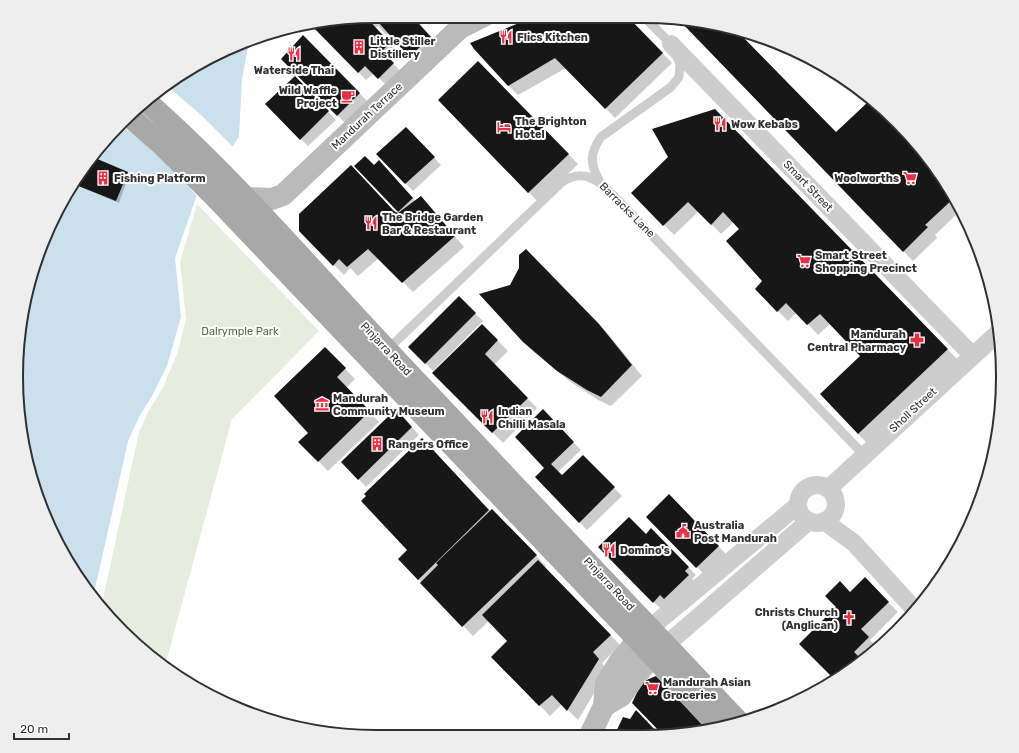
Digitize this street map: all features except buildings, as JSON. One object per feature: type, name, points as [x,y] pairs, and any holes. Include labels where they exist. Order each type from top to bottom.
[{"type":"main road","name":"Pinjarra Road","points":[[150,105],[192,143],[222,189],[644,634],[715,722]]},
{"type":"main road","name":"Pinjarra Road","points":[[134,120],[161,144],[222,189],[244,198],[380,357]]},
{"type":"main road","name":"Pinjarra Road","points":[[659,651],[734,718]]},
{"type":"street","name":"Mandurah Terrace","points":[[244,198],[272,199],[283,195],[460,28],[470,23]]},
{"type":"street","name":"Smart Street","points":[[671,44],[972,356]]},
{"type":"street","name":"Sholl Street","points":[[832,497],[864,455],[994,337]]},
{"type":"street","points":[[854,543],[801,514],[798,505],[801,494],[805,489],[811,486],[823,486],[832,497],[854,543],[911,606]]},
{"type":"street","points":[[604,706],[621,696],[636,675],[659,651],[816,522],[831,517],[834,512],[832,497]]},
{"type":"street","points":[[592,730],[604,706],[606,684],[620,661],[644,634],[798,505]]},
{"type":"lane","name":"Smart Street","points":[[650,23],[671,44]]},
{"type":"lane","points":[[600,182],[594,171],[591,160],[595,146],[601,137],[671,87],[679,77],[680,64],[671,44]]},
{"type":"lane","name":"Barracks Lane","points":[[380,357],[562,182],[569,178],[579,176],[589,177],[600,182],[864,455]]},
{"type":"green space","name":"Dalrymple Park","points":[[197,204],[319,331],[232,419],[166,661],[143,642],[103,600],[139,432],[149,410],[162,390],[177,354],[186,319],[180,262]]},
{"type":"water","points":[[248,47],[242,79],[239,136],[231,149],[201,183],[175,258],[181,317],[167,366],[152,396],[139,417],[128,441],[95,590],[70,553],[59,533],[42,490],[30,445],[26,423],[23,376],[26,330],[35,285],[59,220],[83,180],[111,143],[143,111],[161,96],[200,70],[220,59]]},
{"type":"pier","points":[[171,89],[201,115],[234,148],[203,184],[198,197],[171,168],[126,128],[143,111]]},
{"type":"place","name":"Flics Kitchen","points":[[506,37]]},
{"type":"place","name":"Little Stiller Distillery","points":[[359,47]]},
{"type":"place","name":"Waterside Thai","points":[[294,54]]},
{"type":"place","name":"Wild Waffle Project","points":[[348,96]]},
{"type":"place","name":"Wow Kebabs","points":[[720,124]]},
{"type":"place","name":"The Brighton Hotel","points":[[504,127]]},
{"type":"place","name":"Fishing Platform","points":[[103,178]]},
{"type":"place","name":"Woolworths","points":[[910,178]]},
{"type":"place","name":"The Bridge Garden Bar & Restaurant","points":[[371,223]]},
{"type":"place","name":"Smart Street Shopping Precinct","points":[[804,261]]},
{"type":"place","name":"Mandurah Central Pharmacy","points":[[917,340]]},
{"type":"place","name":"Mandurah Community Museum","points":[[322,404]]},
{"type":"place","name":"Indian Chilli Masala","points":[[487,417]]},
{"type":"place","name":"Rangers Office","points":[[377,444]]},
{"type":"place","name":"Australia Post Mandurah","points":[[683,531]]},
{"type":"place","name":"Domino's","points":[[609,550]]},
{"type":"place","name":"Christs Church (Anglican)","points":[[849,618]]},
{"type":"place","name":"Mandurah Asian Groceries","points":[[652,688]]}]
